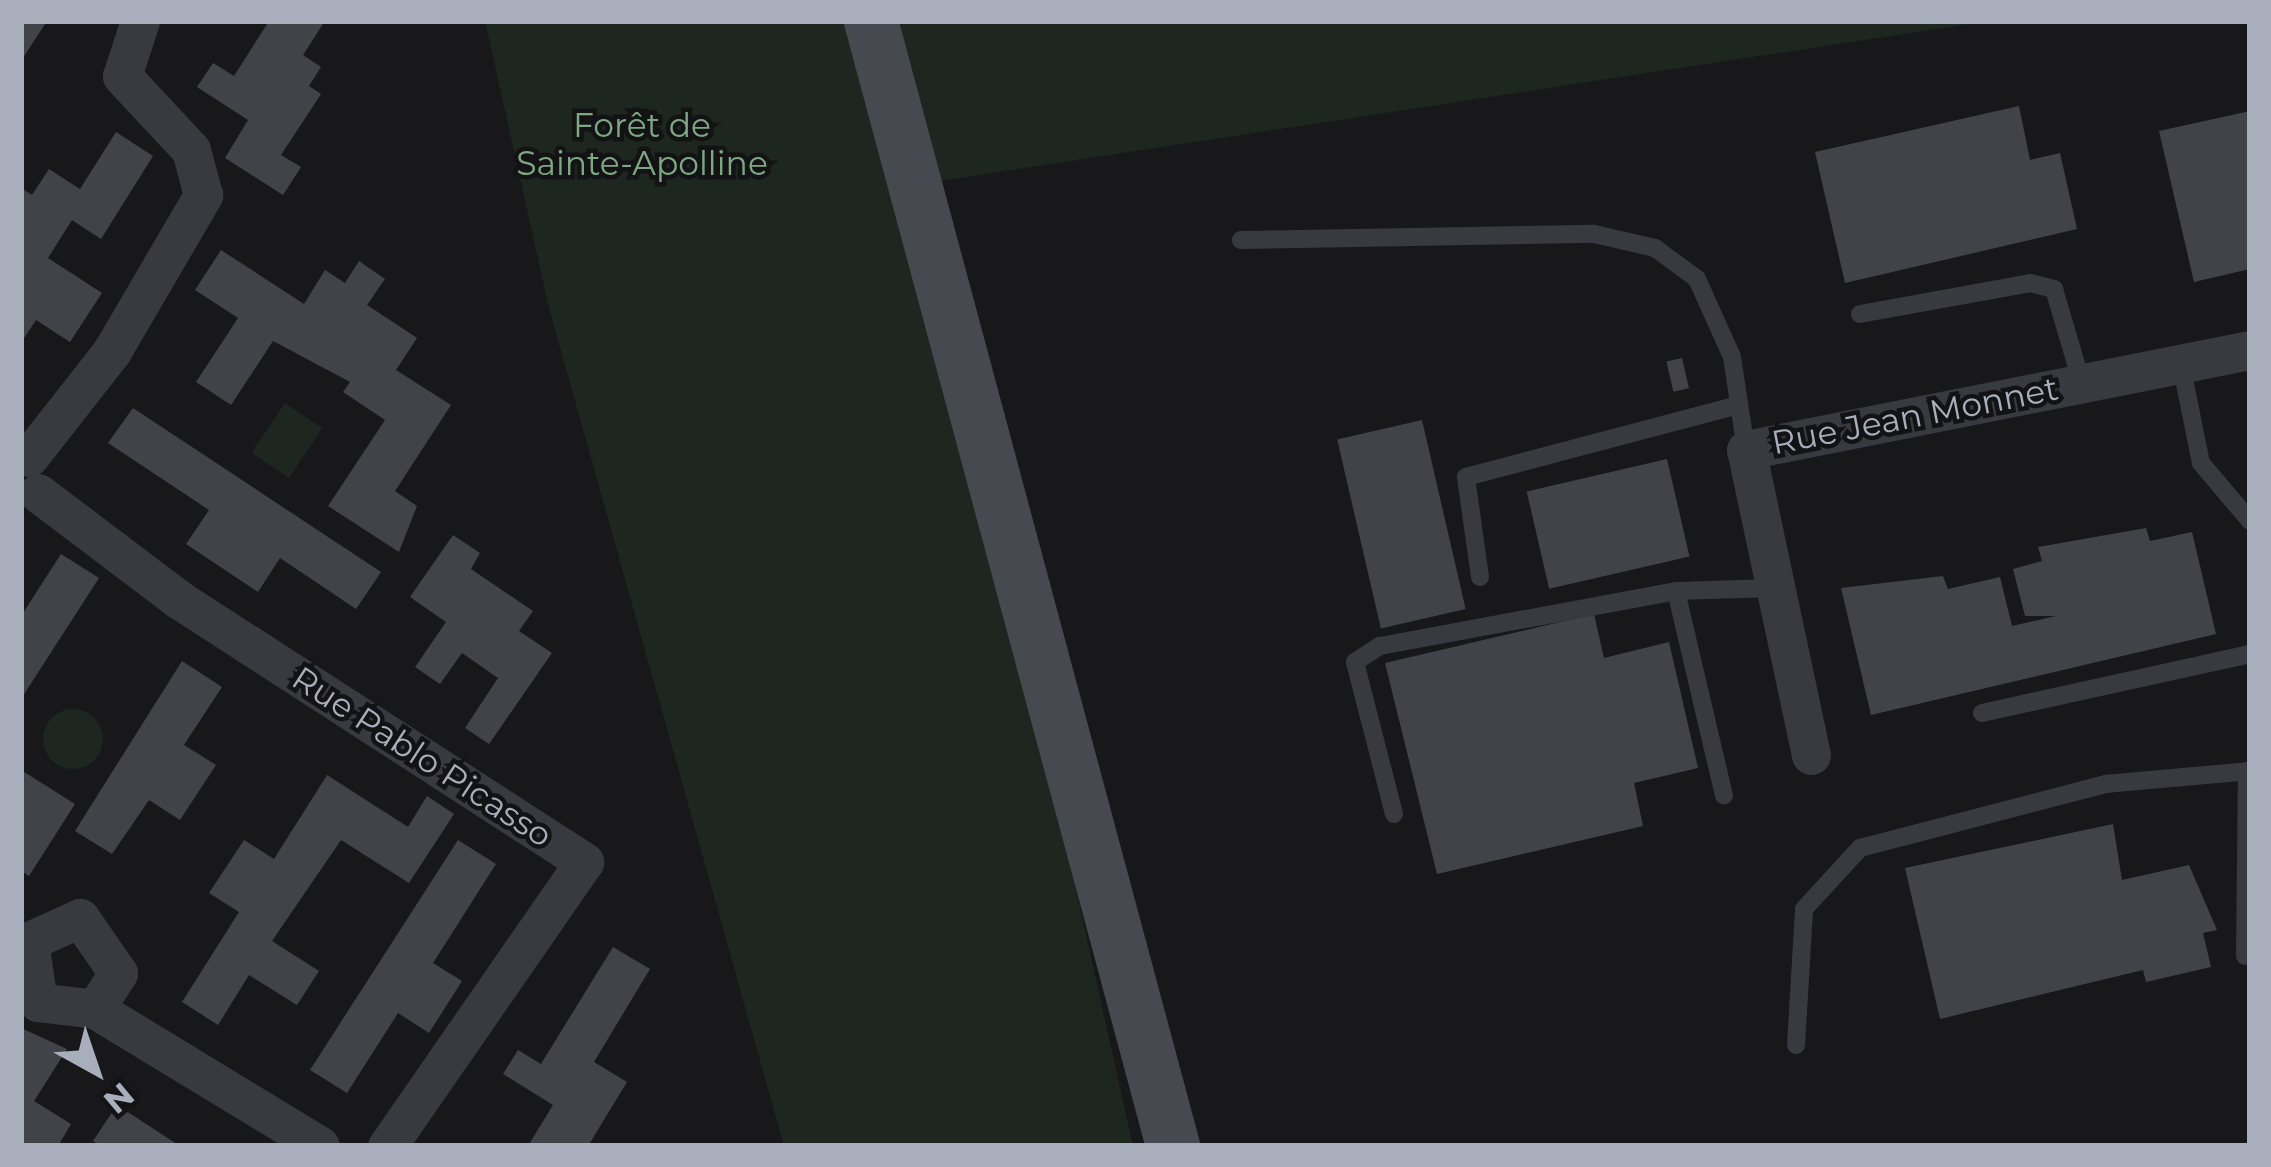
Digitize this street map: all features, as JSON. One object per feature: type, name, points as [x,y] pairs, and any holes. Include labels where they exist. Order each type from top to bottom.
[{"type":"main road","points":[[871,21],[1173,1146]]},
{"type":"street","points":[[27,479],[112,350],[203,195],[191,151],[122,76],[140,21]]},
{"type":"street","name":"Rue Jean Monnet","points":[[1810,755],[1746,450],[2250,350]]},
{"type":"street","name":"Rue Pablo Picasso","points":[[27,479],[178,599],[584,862],[387,1146]]},
{"type":"street","points":[[95,1009],[320,1146]]},
{"type":"lane","points":[[1241,240],[1594,234],[1655,248],[1697,279],[1739,405],[1746,450]]},
{"type":"lane","points":[[1860,314],[2030,283],[2054,289],[2082,384]]},
{"type":"lane","points":[[2181,364],[2201,463],[2250,521]]},
{"type":"lane","points":[[1480,577],[1466,477],[1739,405]]},
{"type":"lane","points":[[1394,814],[1354,662],[1380,646],[1676,591],[1774,588]]},
{"type":"lane","points":[[1676,591],[1724,795]]},
{"type":"lane","points":[[1982,713],[2250,655]]},
{"type":"lane","points":[[1796,1045],[1804,909],[1860,848],[2105,784],[2248,771],[2246,956]]},
{"type":"green space","name":"Forêt de Sainte-Apolline","points":[[485,21],[1989,21],[919,184],[1133,1146],[784,1146],[549,308]]},
{"type":"green space","points":[[285,403],[322,428],[289,478],[251,453]]},
{"type":"green space","points":[[73,709],[94,718],[103,739],[94,760],[73,769],[52,760],[43,739],[52,718]]},
{"type":"building","points":[[21,21],[47,21],[21,61]]},
{"type":"building","points":[[269,21],[325,21],[303,55],[321,67],[309,86],[321,94],[281,155],[301,167],[283,195],[225,158],[248,120],[197,87],[213,63],[234,76]]},
{"type":"building","points":[[2019,106],[2030,160],[2060,153],[2077,229],[1845,283],[1815,152]]},
{"type":"building","points":[[2250,111],[2250,269],[2194,282],[2159,131]]},
{"type":"building","points":[[116,132],[153,156],[101,239],[72,220],[48,258],[102,293],[70,342],[36,320],[21,343],[21,188],[32,195],[49,169],[80,189]]},
{"type":"building","points":[[221,250],[304,304],[325,270],[345,283],[359,261],[385,279],[367,305],[417,338],[396,370],[451,405],[395,491],[417,506],[399,552],[328,506],[385,420],[343,392],[350,382],[273,341],[231,405],[196,382],[238,318],[195,290]]},
{"type":"building","points":[[1682,358],[1689,388],[1673,392],[1666,362]]},
{"type":"building","points":[[133,408],[381,572],[356,609],[280,558],[258,592],[186,544],[209,510],[108,443]]},
{"type":"building","points":[[1422,420],[1466,609],[1381,629],[1337,440]]},
{"type":"building","points":[[1667,459],[1689,556],[1549,589],[1527,491]]},
{"type":"building","points":[[2146,528],[2150,541],[2192,532],[2216,634],[1871,715],[1841,588],[1943,576],[1948,589],[2000,577],[2012,626],[2056,616],[2025,616],[2013,569],[2042,561],[2038,547]]},
{"type":"building","points":[[453,535],[480,553],[471,569],[533,611],[519,631],[552,653],[489,744],[465,728],[498,678],[462,653],[440,684],[415,667],[446,622],[410,597]]},
{"type":"building","points":[[61,554],[99,578],[21,699],[21,616]]},
{"type":"building","points":[[1594,614],[1604,658],[1669,642],[1698,768],[1634,783],[1643,826],[1437,874],[1385,663]]},
{"type":"building","points":[[182,661],[222,687],[184,745],[216,765],[180,820],[149,800],[112,854],[75,831]]},
{"type":"building","points":[[21,770],[75,804],[29,876],[21,871]]},
{"type":"building","points":[[327,775],[408,827],[427,796],[454,814],[409,883],[341,840],[272,941],[319,971],[297,1005],[249,975],[218,1025],[182,1002],[239,912],[209,893],[244,840],[274,859]]},
{"type":"building","points":[[2113,824],[2122,880],[2189,865],[2217,930],[2203,933],[2211,967],[2146,982],[2143,970],[1940,1019],[1905,868]]},
{"type":"building","points":[[458,840],[496,864],[433,963],[462,981],[429,1033],[398,1013],[347,1093],[310,1070]]},
{"type":"building","points":[[613,947],[650,969],[594,1062],[627,1082],[588,1146],[528,1146],[553,1105],[503,1074],[518,1050],[541,1064]]},
{"type":"building","points":[[21,1028],[67,1049],[34,1101],[71,1124],[58,1146],[21,1146]]},
{"type":"building","points":[[117,1105],[180,1146],[101,1146],[93,1141]]}]
